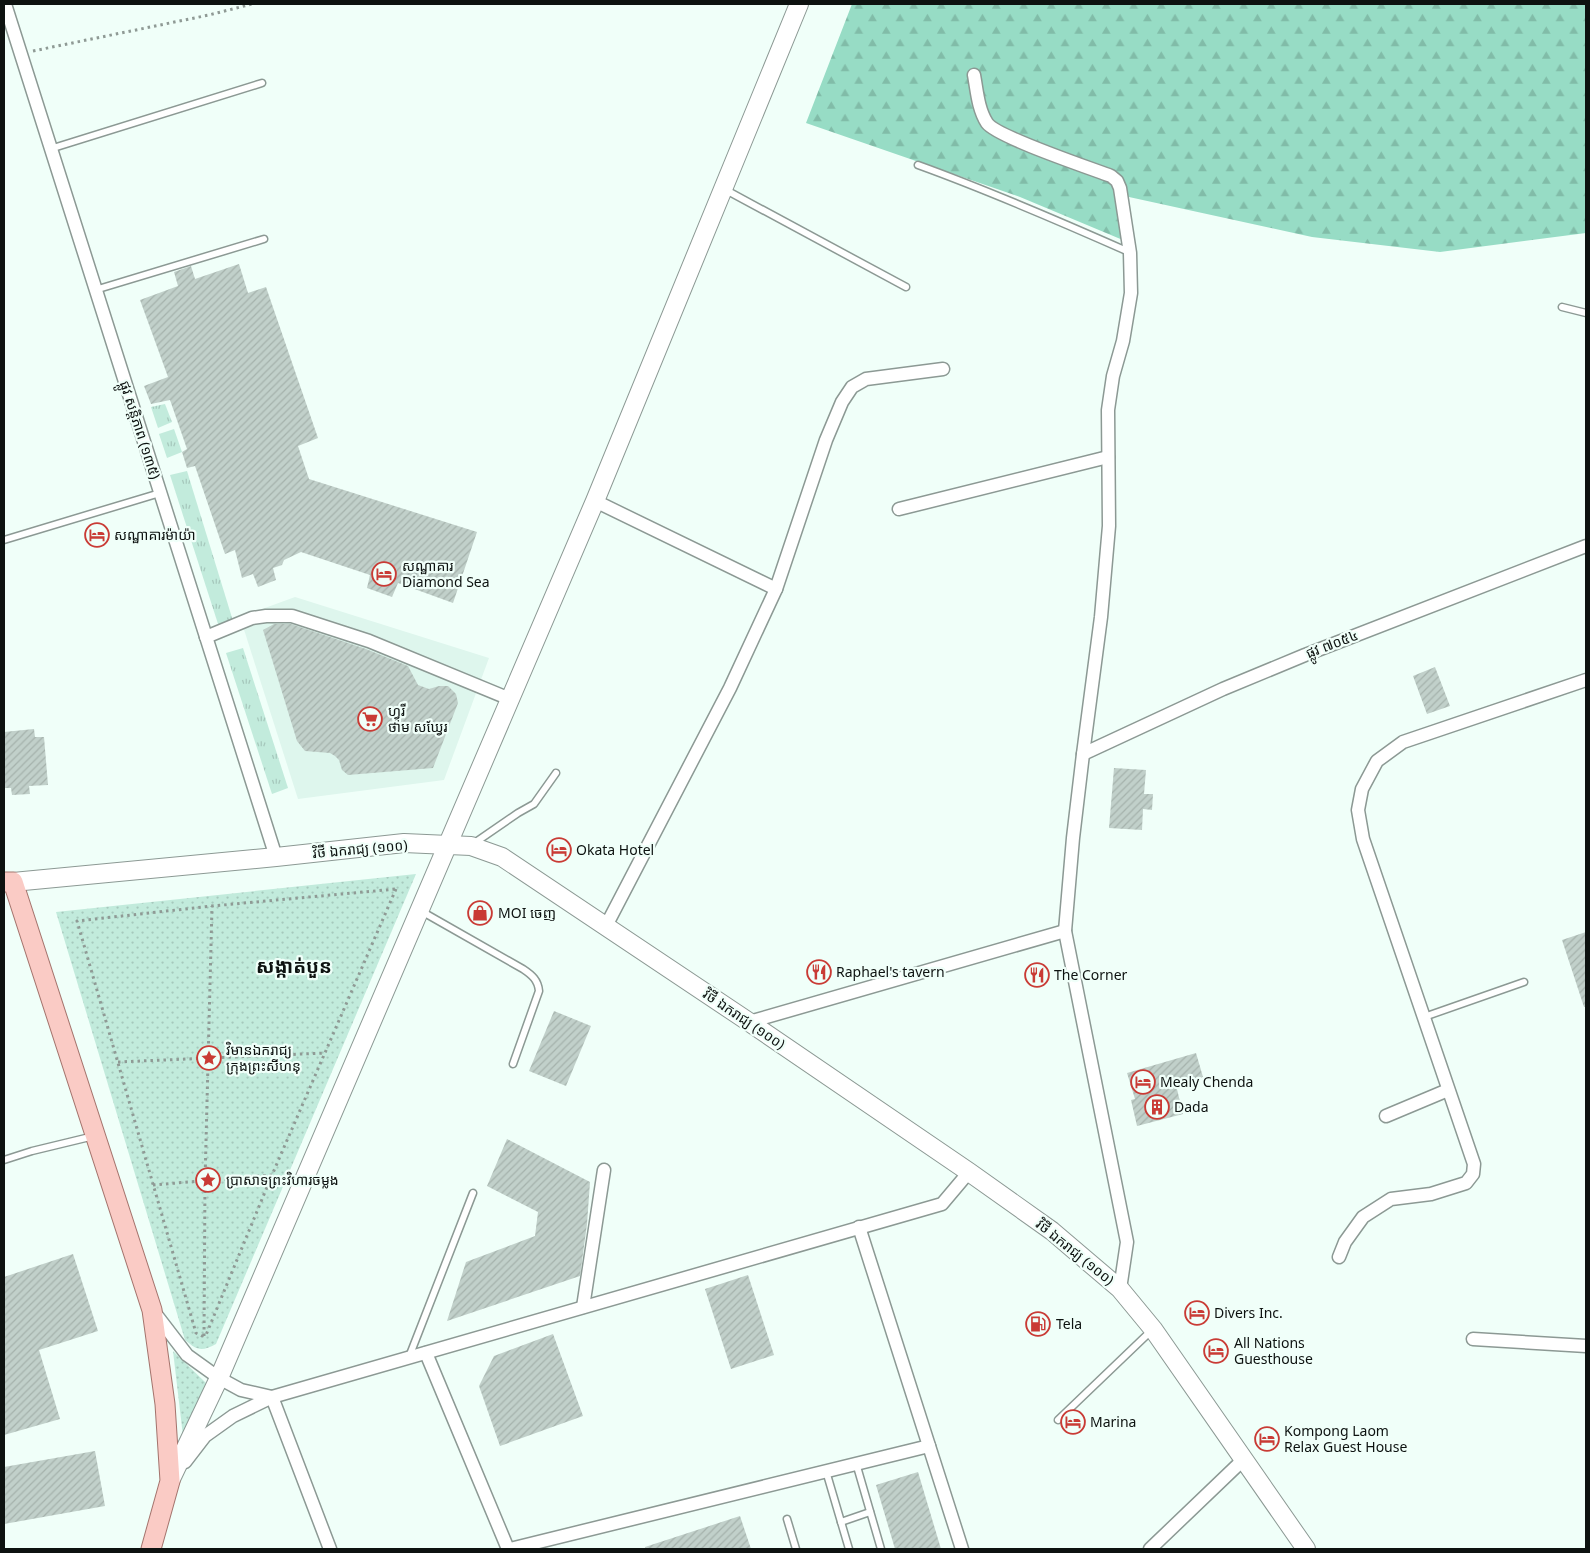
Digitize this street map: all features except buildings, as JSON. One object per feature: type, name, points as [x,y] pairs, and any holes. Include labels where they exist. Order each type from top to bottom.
[{"type":"main road","points":[[8,882],[96,1136],[152,1310],[165,1404],[170,1481],[152,1549]]},
{"type":"street","name":"ផ្លូវ សន្តិភាព (១៣៥)","points":[[5,4],[276,857]]},
{"type":"street","points":[[170,1481],[219,1378],[595,501],[799,4]]},
{"type":"street","points":[[974,75],[980,110],[988,125],[1011,138],[1111,176],[1117,181],[1120,188],[1130,252],[1130,293],[1108,410],[1109,526],[1101,617],[1082,754],[1065,931],[1127,1242],[1120,1289]]},
{"type":"street","points":[[606,926],[730,688],[776,589],[826,440],[842,402],[852,387],[866,379],[943,369]]},
{"type":"street","points":[[899,509],[1108,456]]},
{"type":"street","points":[[595,501],[776,589]]},
{"type":"street","name":"ផ្លូវ ៧០៥៤","points":[[1082,754],[1223,689],[1296,658],[1586,546]]},
{"type":"street","points":[[206,637],[252,618],[292,616],[369,641],[510,699]]},
{"type":"street","points":[[1339,1257],[1345,1242],[1363,1216],[1390,1199],[1431,1194],[1466,1183],[1473,1174],[1474,1164],[1363,839],[1358,810],[1362,789],[1377,761],[1403,742],[1586,680]]},
{"type":"street","name":"វិថី ឯករាជ្យ (១០០)","points":[[8,882],[404,843],[471,846],[502,857],[749,1022],[968,1172],[1052,1231],[1120,1289],[1153,1329],[1306,1549]]},
{"type":"street","points":[[749,1022],[1065,931]]},
{"type":"street","points":[[1386,1116],[1448,1090]]},
{"type":"street","points":[[583,1307],[604,1170]]},
{"type":"street","points":[[170,1481],[205,1436],[233,1416],[272,1397],[942,1204],[968,1172]]},
{"type":"street","points":[[859,1227],[962,1549]]},
{"type":"street","points":[[152,1310],[187,1354],[219,1378],[241,1390],[272,1397]]},
{"type":"street","points":[[1473,1339],[1586,1346]]},
{"type":"street","points":[[426,1354],[509,1549],[930,1446]]},
{"type":"street","points":[[272,1397],[330,1549]]},
{"type":"street","points":[[1150,1549],[1244,1459]]},
{"type":"lane","points":[[50,149],[262,84]]},
{"type":"lane","points":[[918,165],[1040,212],[1130,252]]},
{"type":"lane","points":[[723,188],[906,287]]},
{"type":"lane","points":[[95,290],[264,239]]},
{"type":"lane","points":[[1562,307],[1586,312]]},
{"type":"lane","points":[[4,540],[160,493]]},
{"type":"lane","points":[[471,846],[534,804],[556,773]]},
{"type":"lane","points":[[420,910],[523,969],[535,979],[539,991],[513,1064]]},
{"type":"lane","points":[[1424,1018],[1524,982]]},
{"type":"lane","points":[[4,1160],[32,1151],[96,1136]]},
{"type":"lane","points":[[409,1357],[473,1193]]},
{"type":"lane","points":[[1058,1420],[1153,1329]]},
{"type":"lane","points":[[856,1464],[881,1549]]},
{"type":"lane","points":[[826,1471],[849,1549]]},
{"type":"lane","points":[[841,1522],[870,1512]]},
{"type":"lane","points":[[787,1519],[796,1549]]},
{"type":"path","points":[[21,54],[209,15],[252,4]]},
{"type":"path","points":[[396,889],[272,1175],[206,1335],[204,1336],[196,1333],[77,920],[396,889]]},
{"type":"path","points":[[204,1336],[205,1181],[212,906]]},
{"type":"path","points":[[118,1062],[325,1053]]},
{"type":"path","points":[[153,1185],[272,1175]]},
{"type":"shaded area","name":"ហ្វូរី ថាម សឃ្វែរ","points":[[295,597],[489,658],[444,780],[298,799],[240,617]]},
{"type":"green space","points":[[852,4],[1586,4],[1586,233],[1440,252],[1312,237],[1129,197],[1130,243],[1020,197],[806,123]]},
{"type":"green space","points":[[165,404],[172,422],[158,428],[151,407]]},
{"type":"green space","points":[[174,429],[182,452],[167,458],[159,434]]},
{"type":"green space","points":[[187,471],[233,621],[219,627],[170,475]]},
{"type":"green space","points":[[243,648],[288,788],[272,794],[226,653]]},
{"type":"green space","points":[[416,874],[216,1344],[203,1349],[196,1348],[185,1340],[56,912]]},
{"type":"green space","points":[[173,1351],[206,1383],[183,1436]]},
{"type":"place","name":"សណ្ឋាគារម៉ាយ៉ា","points":[[97,535]]},
{"type":"place","name":"សណ្ឋាគារ Diamond Sea","points":[[384,574]]},
{"type":"place","name":"ហ្វូរី ថាម សឃ្វែរ","points":[[370,719]]},
{"type":"place","name":"Okata Hotel","points":[[559,850]]},
{"type":"place","name":"MOI ចេញ","points":[[480,913]]},
{"type":"place","name":"Raphael's tavern","points":[[819,972]]},
{"type":"place","name":"The Corner","points":[[1037,975]]},
{"type":"place","name":"វិមានឯករាជ្យ ក្រុងព្រះសីហនុ","points":[[209,1058]]},
{"type":"place","name":"Mealy Chenda","points":[[1143,1082]]},
{"type":"place","name":"Dada","points":[[1157,1107]]},
{"type":"place","name":"ប្រាសាទព្រះវិហារចម្លង","points":[[208,1180]]},
{"type":"place","name":"Divers Inc.","points":[[1197,1313]]},
{"type":"place","name":"Tela","points":[[1038,1324]]},
{"type":"place","name":"All Nations Guesthouse","points":[[1216,1351]]},
{"type":"place","name":"Marina","points":[[1073,1422]]},
{"type":"place","name":"Kompong Laom Relax Guest House","points":[[1267,1439]]},
{"type":"district","name":"សង្កាត់បួន","points":[[294,966]]}]
